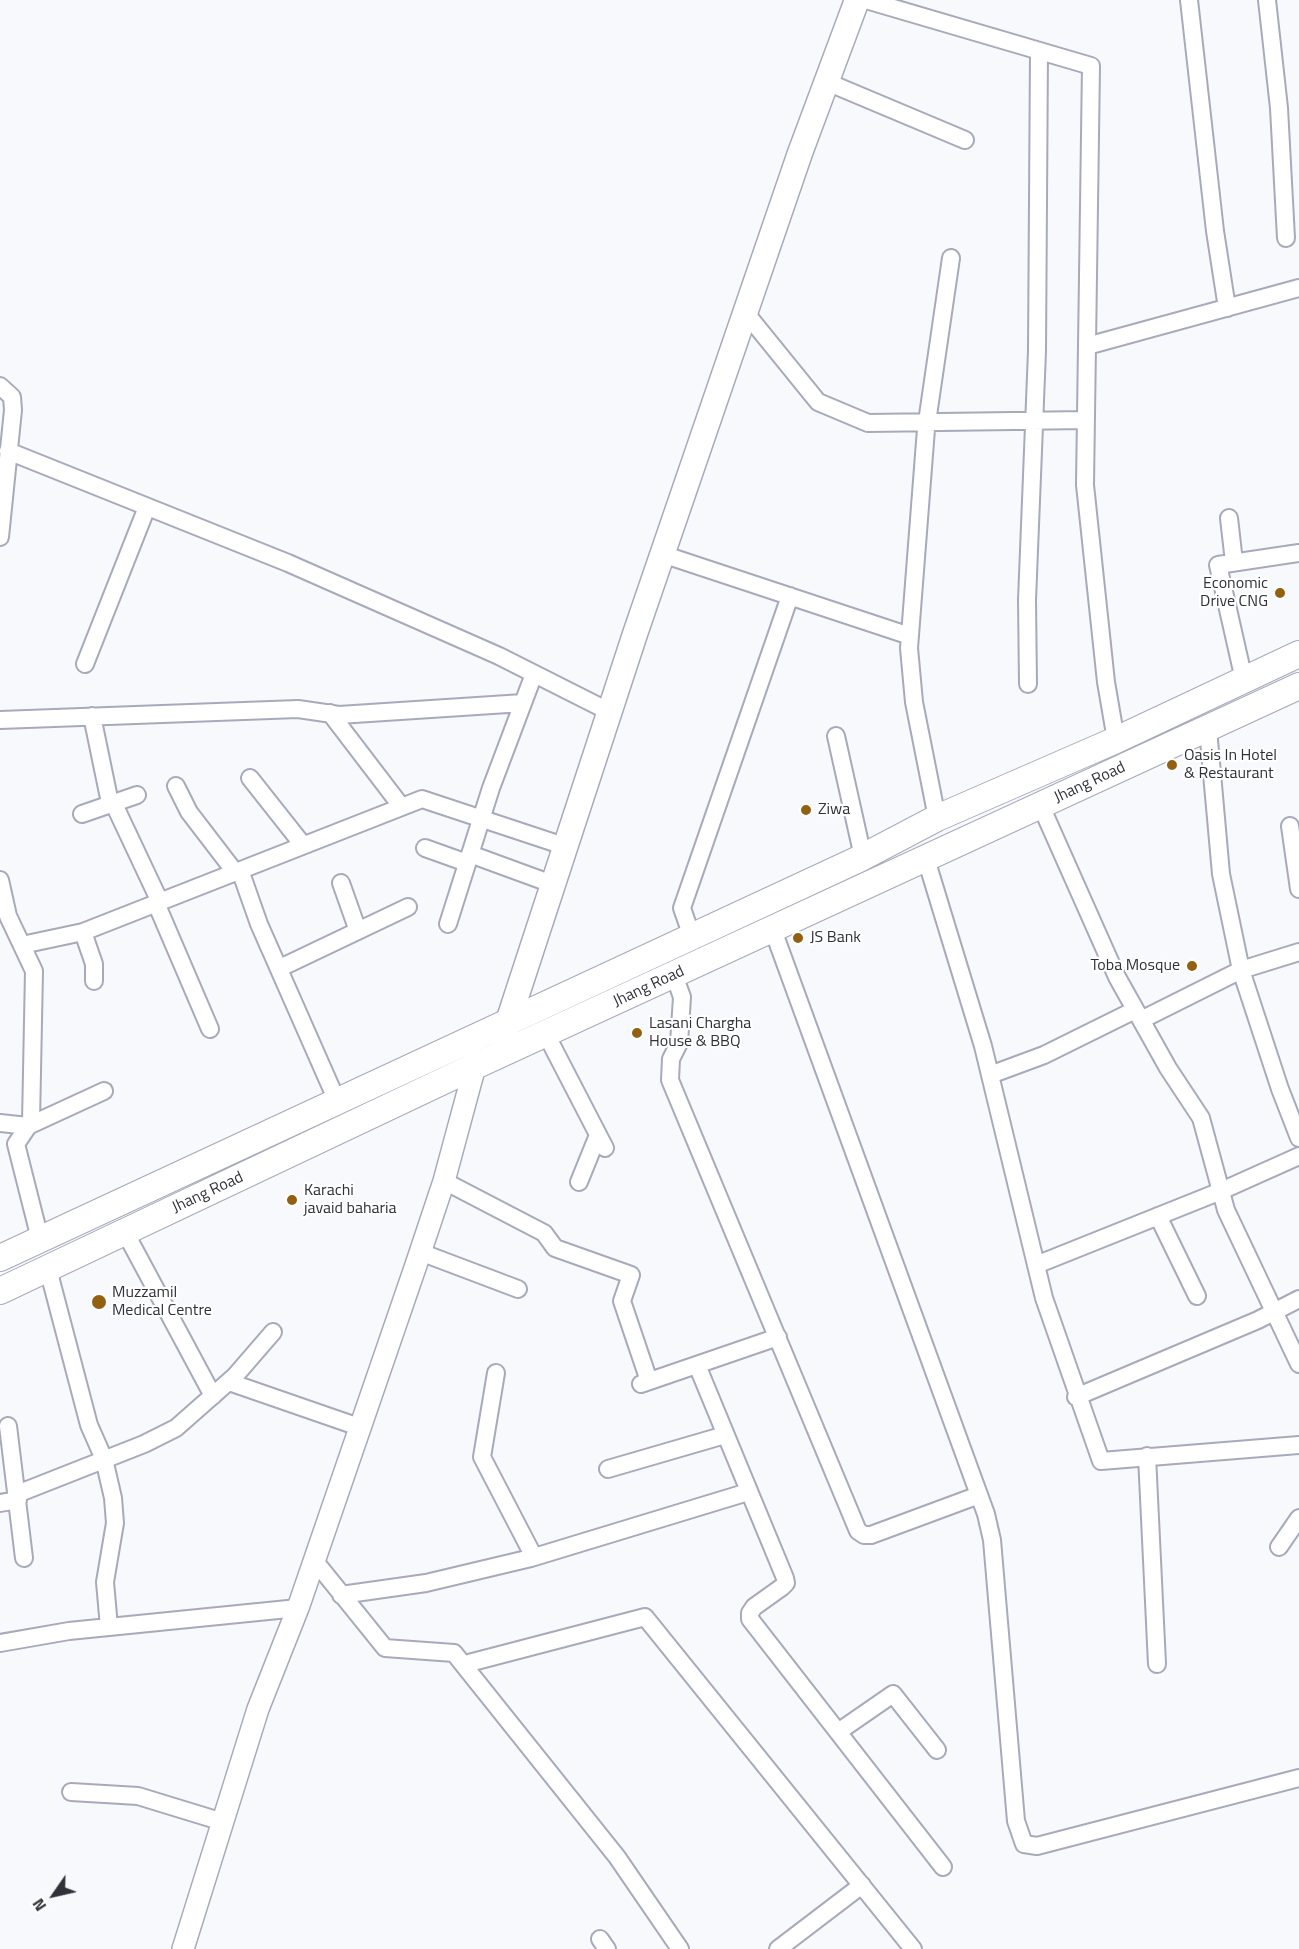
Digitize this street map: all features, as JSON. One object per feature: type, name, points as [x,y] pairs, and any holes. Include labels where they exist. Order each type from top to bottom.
[{"type":"main road","points":[[486,1061],[506,1023],[745,312],[857,0]]},
{"type":"main road","name":"Jhang Road","points":[[0,1258],[863,857],[937,818],[1116,740],[1299,654]]},
{"type":"main road","name":"Jhang Road","points":[[0,1291],[486,1061],[1299,686]]},
{"type":"street","points":[[866,0],[1091,66],[1085,485],[1106,682],[1116,740]]},
{"type":"street","points":[[1189,0],[1215,231],[1227,309]]},
{"type":"street","points":[[1267,0],[1279,108],[1286,238]]},
{"type":"street","points":[[1028,684],[1027,600],[1034,423],[1040,51]]},
{"type":"street","points":[[827,82],[964,140]]},
{"type":"street","points":[[937,818],[914,702],[910,636],[927,422],[951,258]]},
{"type":"street","points":[[1087,346],[1299,288]]},
{"type":"street","points":[[745,312],[818,402],[868,423],[1034,423],[1086,420]]},
{"type":"street","points":[[0,386],[12,397],[7,413],[8,451],[0,537]]},
{"type":"street","points":[[8,451],[288,563],[534,674],[610,712]]},
{"type":"street","points":[[85,664],[147,507]]},
{"type":"street","points":[[1229,518],[1234,562]]},
{"type":"street","points":[[1244,680],[1218,565],[1299,553]]},
{"type":"street","points":[[662,554],[910,636]]},
{"type":"street","points":[[692,937],[682,908],[790,596]]},
{"type":"street","points":[[448,924],[481,818],[534,674]]},
{"type":"street","points":[[0,720],[298,709],[330,713],[523,703]]},
{"type":"street","points":[[330,713],[401,806]]},
{"type":"street","points":[[92,716],[111,803],[158,902],[210,1029]]},
{"type":"street","points":[[1208,729],[1221,874],[1241,970],[1280,1089],[1299,1138]]},
{"type":"street","points":[[836,736],[863,857]]},
{"type":"street","points":[[250,778],[303,845]]},
{"type":"street","points":[[176,786],[189,812],[238,871],[259,924],[338,1101]]},
{"type":"street","points":[[82,814],[137,795]]},
{"type":"street","points":[[22,945],[83,932],[422,799],[564,846]]},
{"type":"street","points":[[1041,806],[1117,977],[1201,1118],[1226,1210],[1299,1364]]},
{"type":"street","points":[[1290,826],[1299,890]]},
{"type":"street","points":[[425,849],[468,858],[552,884]]},
{"type":"street","points":[[926,859],[990,1076],[1036,1265],[1077,1397],[1101,1461],[1299,1445]]},
{"type":"street","points":[[0,880],[6,929],[22,945],[34,971],[31,1122],[16,1144],[40,1239]]},
{"type":"street","points":[[341,883],[358,931]]},
{"type":"street","points":[[280,968],[408,907]]},
{"type":"street","points":[[773,930],[979,1495],[992,1540],[1016,1821],[1024,1844],[1037,1846],[1299,1778]]},
{"type":"street","points":[[83,932],[94,964],[94,981]]},
{"type":"street","points":[[990,1076],[1241,970],[1299,952]]},
{"type":"street","points":[[674,975],[682,997],[679,1043],[671,1059],[670,1080],[858,1531],[864,1535],[871,1535],[979,1495]]},
{"type":"street","points":[[546,1034],[601,1142],[579,1182]]},
{"type":"street","points":[[183,1949],[258,1709],[315,1560],[486,1061]]},
{"type":"street","points":[[0,1123],[28,1126],[104,1091]]},
{"type":"street","points":[[1036,1265],[1221,1191],[1299,1156]]},
{"type":"street","points":[[444,1181],[544,1233],[555,1248],[631,1275],[622,1301],[645,1383],[778,1337]]},
{"type":"street","points":[[1158,1216],[1197,1296]]},
{"type":"street","points":[[125,1232],[213,1396]]},
{"type":"street","points":[[420,1252],[518,1289]]},
{"type":"street","points":[[48,1269],[88,1425],[104,1459],[113,1498],[115,1523],[105,1582],[109,1628]]},
{"type":"street","points":[[1077,1397],[1299,1299]]},
{"type":"street","points":[[0,1503],[144,1444],[176,1428],[229,1382],[273,1332]]},
{"type":"street","points":[[697,1365],[786,1583],[754,1607],[750,1612],[750,1619],[943,1867]]},
{"type":"street","points":[[496,1373],[482,1458],[534,1557]]},
{"type":"street","points":[[229,1382],[359,1427]]},
{"type":"street","points":[[8,1426],[24,1558]]},
{"type":"street","points":[[608,1469],[725,1435]]},
{"type":"street","points":[[1147,1456],[1156,1664]]},
{"type":"street","points":[[341,1595],[426,1583],[534,1557],[748,1492]]},
{"type":"street","points":[[1279,1547],[1299,1518]]},
{"type":"street","points":[[315,1560],[385,1648],[454,1653],[465,1664],[617,1857],[680,1949]]},
{"type":"street","points":[[0,1643],[109,1628],[298,1608]]},
{"type":"street","points":[[465,1664],[645,1617],[913,1949]]},
{"type":"street","points":[[838,1732],[893,1694],[937,1750]]},
{"type":"street","points":[[71,1792],[138,1796],[223,1822]]},
{"type":"street","points":[[778,1949],[862,1885]]},
{"type":"place","name":"Economic Drive CNG","points":[[1280,593]]},
{"type":"place","name":"Oasis In Hotel & Restaurant","points":[[1172,765]]},
{"type":"place","name":"Ziwa","points":[[806,810]]},
{"type":"place","name":"JS Bank","points":[[798,938]]},
{"type":"place","name":"Toba Mosque","points":[[1192,966]]},
{"type":"place","name":"Lasani Chargha House & BBQ","points":[[637,1033]]},
{"type":"place","name":"Karachi javaid baharia","points":[[292,1200]]},
{"type":"place","name":"Muzzamil Medical Centre","points":[[99,1302]]}]
